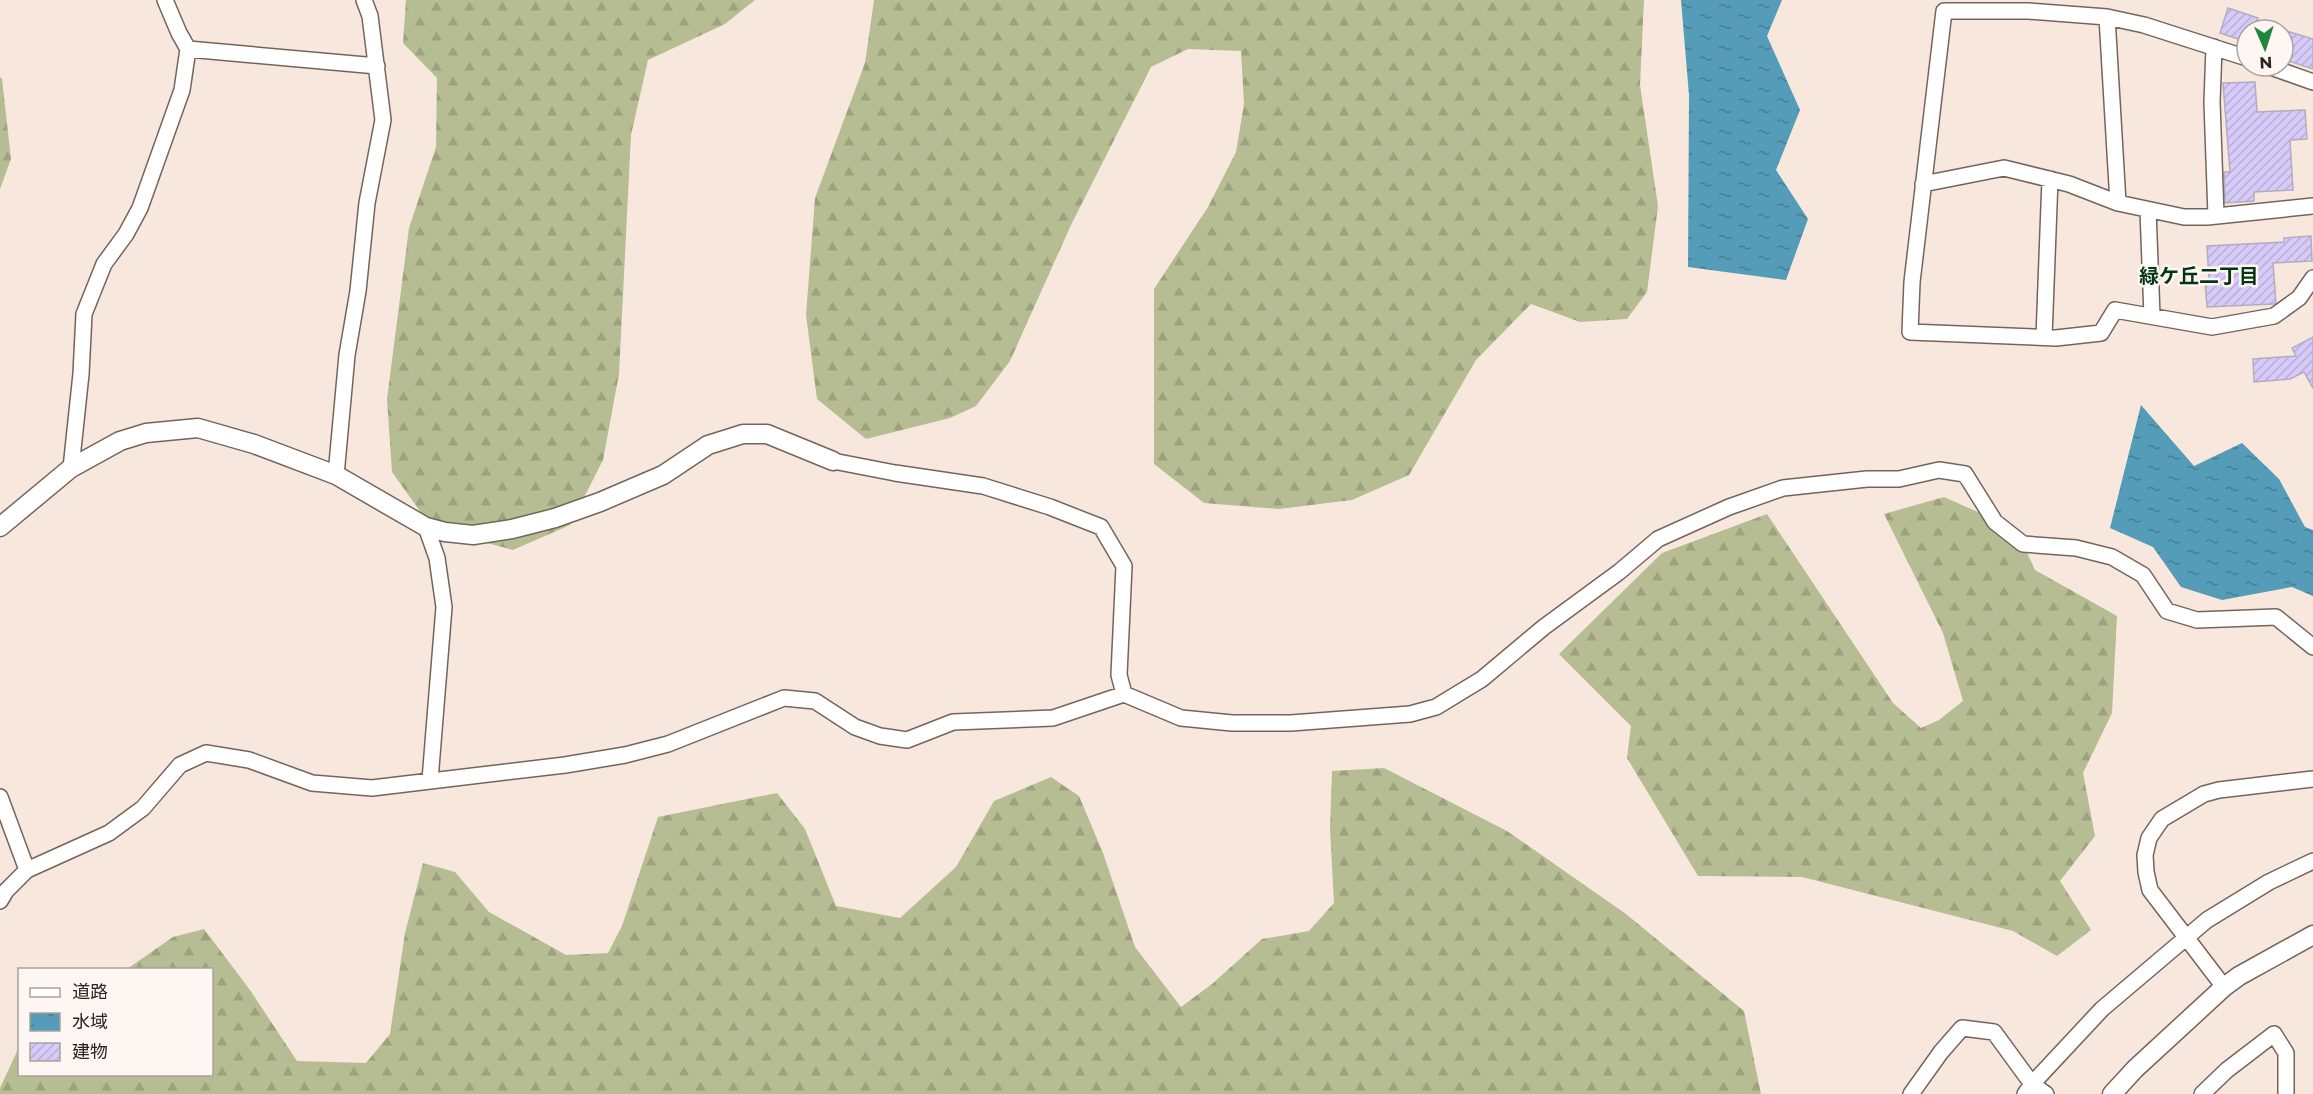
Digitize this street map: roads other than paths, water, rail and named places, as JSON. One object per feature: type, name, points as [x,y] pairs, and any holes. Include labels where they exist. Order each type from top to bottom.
[{"type":"street","points":[[71,468],[81,374],[84,314],[104,264],[126,234],[140,208],[182,90],[188,49],[165,0]]},
{"type":"street","points":[[336,475],[347,355],[358,291],[367,203],[383,120],[370,16],[364,0]]},
{"type":"street","points":[[2235,54],[2144,25],[2107,17],[2028,10],[1944,10],[1912,282],[1910,332],[2044,338],[2100,333],[2115,310],[2212,327],[2274,316],[2299,298],[2313,278]]},
{"type":"street","points":[[2107,17],[2118,203]]},
{"type":"street","points":[[2214,47],[2212,102],[2216,216]]},
{"type":"street","points":[[188,49],[377,66]]},
{"type":"street","points":[[2295,76],[2313,82]]},
{"type":"street","points":[[1923,184],[2004,168],[2069,184],[2118,203],[2184,217],[2313,206]]},
{"type":"street","points":[[2044,338],[2050,179]]},
{"type":"street","points":[[2148,210],[2152,316]]},
{"type":"street","points":[[0,527],[71,468],[120,441],[146,433],[198,428],[255,444],[336,475],[426,527],[473,535],[512,529],[555,518],[663,475],[708,445],[743,434],[767,434],[833,461],[982,486],[1050,507],[1101,527],[1124,566],[1119,675],[1124,694]]},
{"type":"street","points":[[0,901],[6,891],[27,870],[109,833],[143,808],[180,765],[206,753],[249,760],[312,783],[372,788],[565,765],[625,755],[668,744],[784,698],[815,701],[855,727],[880,736],[907,740],[953,722],[1053,718],[1124,694],[1181,717],[1233,723],[1315,722],[1410,714],[1436,707],[1482,679],[1544,627],[1619,572],[1658,539],[1729,507],[1783,488],[1867,479],[1899,479],[1939,470],[1965,474],[1995,522],[2023,544],[2076,548],[2112,557],[2143,575],[2167,611],[2197,620],[2276,617],[2313,647]]},
{"type":"street","points":[[426,527],[437,558],[444,607],[430,780]]},
{"type":"street","points":[[2224,987],[2150,890],[2145,855],[2149,838],[2162,819],[2204,794],[2313,779]]},
{"type":"street","points":[[0,797],[27,870]]},
{"type":"street","points":[[2028,1089],[2102,1009],[2207,920],[2269,882],[2313,861]]},
{"type":"street","points":[[2112,1094],[2224,987],[2239,976],[2313,935]]},
{"type":"street","points":[[1911,1094],[1962,1028],[1994,1032],[2028,1089],[2046,1094]]},
{"type":"street","points":[[2202,1094],[2227,1070],[2274,1034],[2286,1053],[2286,1094]]},
{"type":"water","points":[[1681,0],[1782,0],[1767,36],[1800,110],[1776,170],[1808,219],[1786,280],[1688,267],[1689,95]]},
{"type":"water","points":[[2141,405],[2194,466],[2242,443],[2279,479],[2305,527],[2313,530],[2313,596],[2292,587],[2222,600],[2181,587],[2153,547],[2110,528]]},
{"type":"district","name":"緑ケ丘二丁目","points":[[2199,276]]}]
